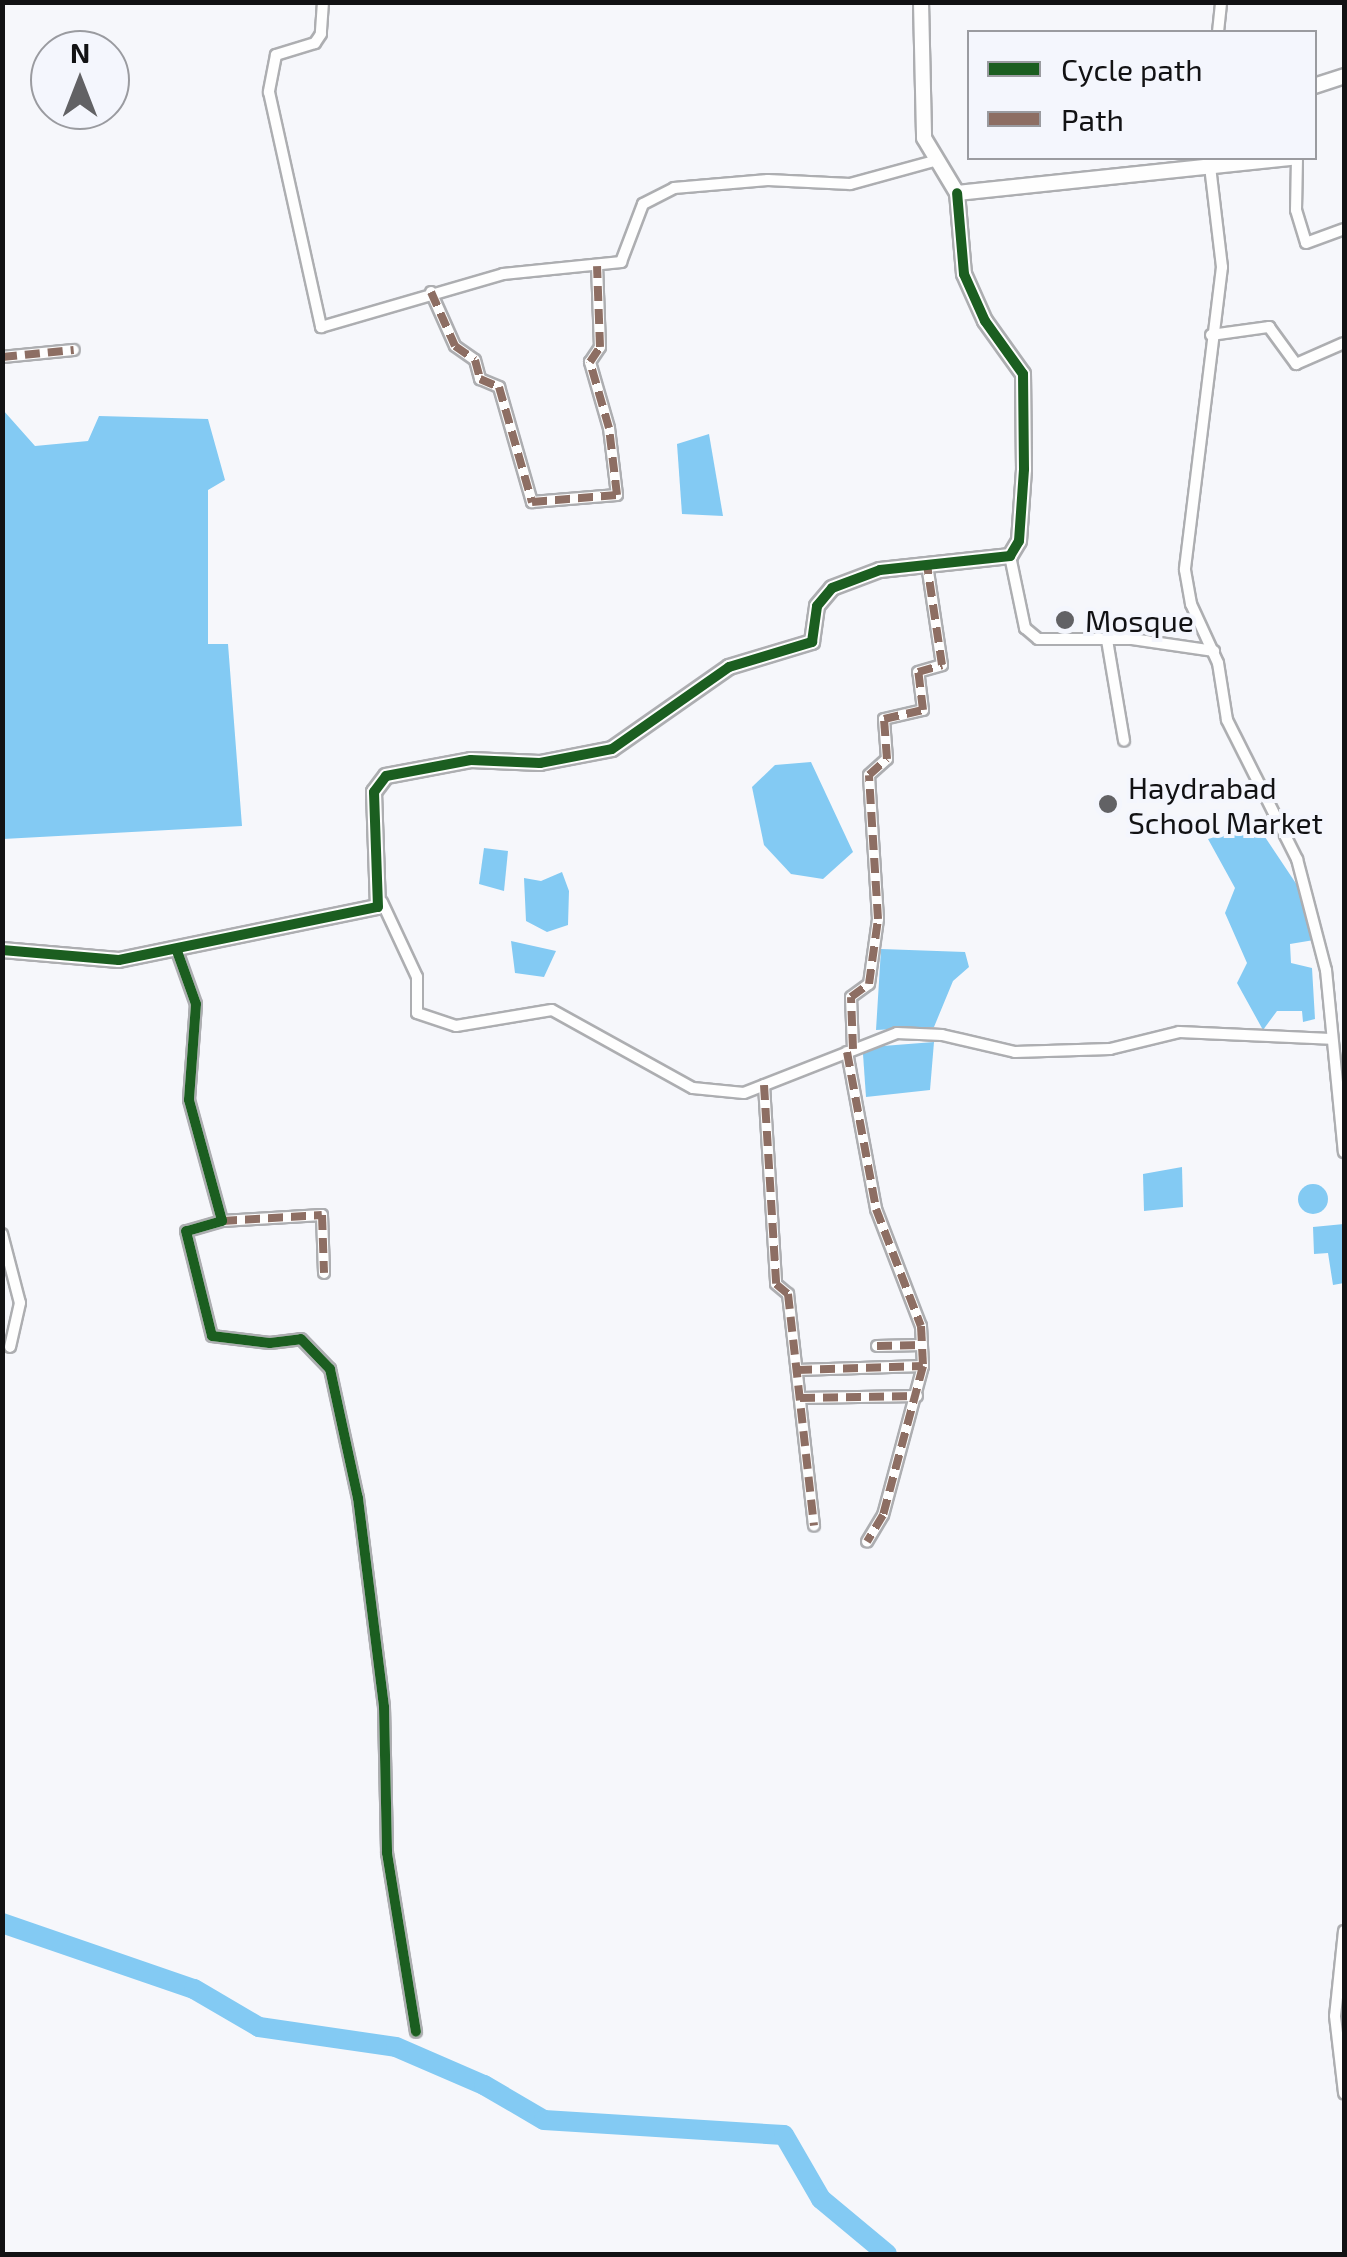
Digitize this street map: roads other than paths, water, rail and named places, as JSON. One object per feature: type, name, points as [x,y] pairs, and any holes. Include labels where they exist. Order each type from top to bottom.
[{"type":"street","points":[[323,2],[321,34],[316,42],[276,54],[269,92],[321,326],[503,274],[621,262],[643,204],[674,188],[768,180],[850,184],[934,161]]},
{"type":"street","points":[[921,2],[924,138],[956,193],[964,274],[985,321],[1022,374],[1024,468],[1018,541],[1010,556],[1031,635],[1214,651]]},
{"type":"street","points":[[1218,30],[1221,2]]},
{"type":"street","points":[[1317,85],[1344,76]]},
{"type":"street","points":[[956,193],[1237,160]]},
{"type":"street","points":[[1294,160],[1296,210],[1306,244],[1344,229]]},
{"type":"street","points":[[1209,161],[1222,267],[1185,570],[1191,604],[1214,651],[1227,720],[1297,859],[1326,970],[1344,1152]]},
{"type":"street","points":[[431,292],[455,346],[475,360],[480,379],[499,386],[532,502],[617,494],[609,428],[590,362],[600,347],[596,266]]},
{"type":"street","points":[[1211,335],[1269,326],[1296,364],[1344,343]]},
{"type":"street","points":[[2,358],[74,350]]},
{"type":"street","points":[[1010,556],[880,570],[832,588],[817,606],[812,642],[729,667],[612,749],[540,763],[471,760],[386,776],[374,792],[382,902],[418,977],[416,1013],[456,1026],[552,1010],[693,1088],[744,1094],[898,1033],[1014,1052],[1110,1049],[1179,1032],[1331,1039]]},
{"type":"street","points":[[867,1542],[884,1515],[923,1366],[921,1326],[876,1209],[850,1050],[850,997],[869,984],[878,919],[869,776],[887,759],[884,719],[923,710],[918,672],[942,665],[927,565]]},
{"type":"street","points":[[1106,640],[1124,741]]},
{"type":"street","points":[[2,950],[97,961],[176,951],[382,902]]},
{"type":"street","points":[[176,951],[196,1004],[189,1100],[222,1221]]},
{"type":"street","points":[[764,1086],[776,1284],[788,1294],[814,1526]]},
{"type":"street","points":[[324,1273],[322,1215],[222,1221],[186,1230],[212,1336],[270,1343],[301,1339],[330,1369],[358,1498],[384,1706],[387,1853],[416,2032]]},
{"type":"street","points":[[2,1234],[20,1303],[10,1347]]},
{"type":"street","points":[[876,1346],[922,1344]]},
{"type":"street","points":[[797,1370],[923,1366]]},
{"type":"street","points":[[800,1398],[917,1396]]},
{"type":"street","points":[[1344,1930],[1335,2016],[1344,2093]]},
{"type":"water","points":[[3,410],[35,446],[88,441],[99,416],[208,419],[225,480],[208,490],[208,644],[228,644],[242,826],[3,839]]},
{"type":"water","points":[[709,434],[723,516],[682,514],[677,444]]},
{"type":"water","points":[[811,762],[853,852],[823,879],[791,874],[764,845],[752,787],[775,765]]},
{"type":"water","points":[[1257,825],[1297,885],[1314,940],[1290,944],[1291,963],[1312,968],[1315,1019],[1303,1022],[1302,1011],[1277,1011],[1263,1030],[1237,983],[1247,963],[1225,913],[1235,888],[1208,839]]},
{"type":"water","points":[[484,848],[508,851],[504,891],[479,884]]},
{"type":"water","points":[[562,872],[569,891],[568,925],[547,932],[526,921],[524,878],[541,881]]},
{"type":"water","points":[[511,941],[556,951],[544,977],[515,973]]},
{"type":"water","points":[[881,949],[965,952],[969,967],[953,981],[934,1027],[876,1030]]},
{"type":"water","points":[[934,1042],[930,1090],[866,1097],[863,1054],[870,1047]]},
{"type":"water","points":[[1182,1167],[1183,1207],[1144,1211],[1143,1174]]},
{"type":"water","points":[[1313,1184],[1324,1188],[1328,1199],[1324,1210],[1313,1214],[1302,1210],[1298,1199],[1302,1188]]},
{"type":"water","points":[[1344,1224],[1344,1283],[1333,1285],[1328,1253],[1314,1254],[1313,1227]]},
{"type":"waterway","points":[[2,1923],[194,1989],[259,2027],[396,2047],[484,2085],[544,2120],[784,2135],[821,2199],[887,2254]]},
{"type":"place","name":"Mosque","points":[[1065,620]]},
{"type":"place","name":"Haydrabad School Market","points":[[1108,804]]}]
